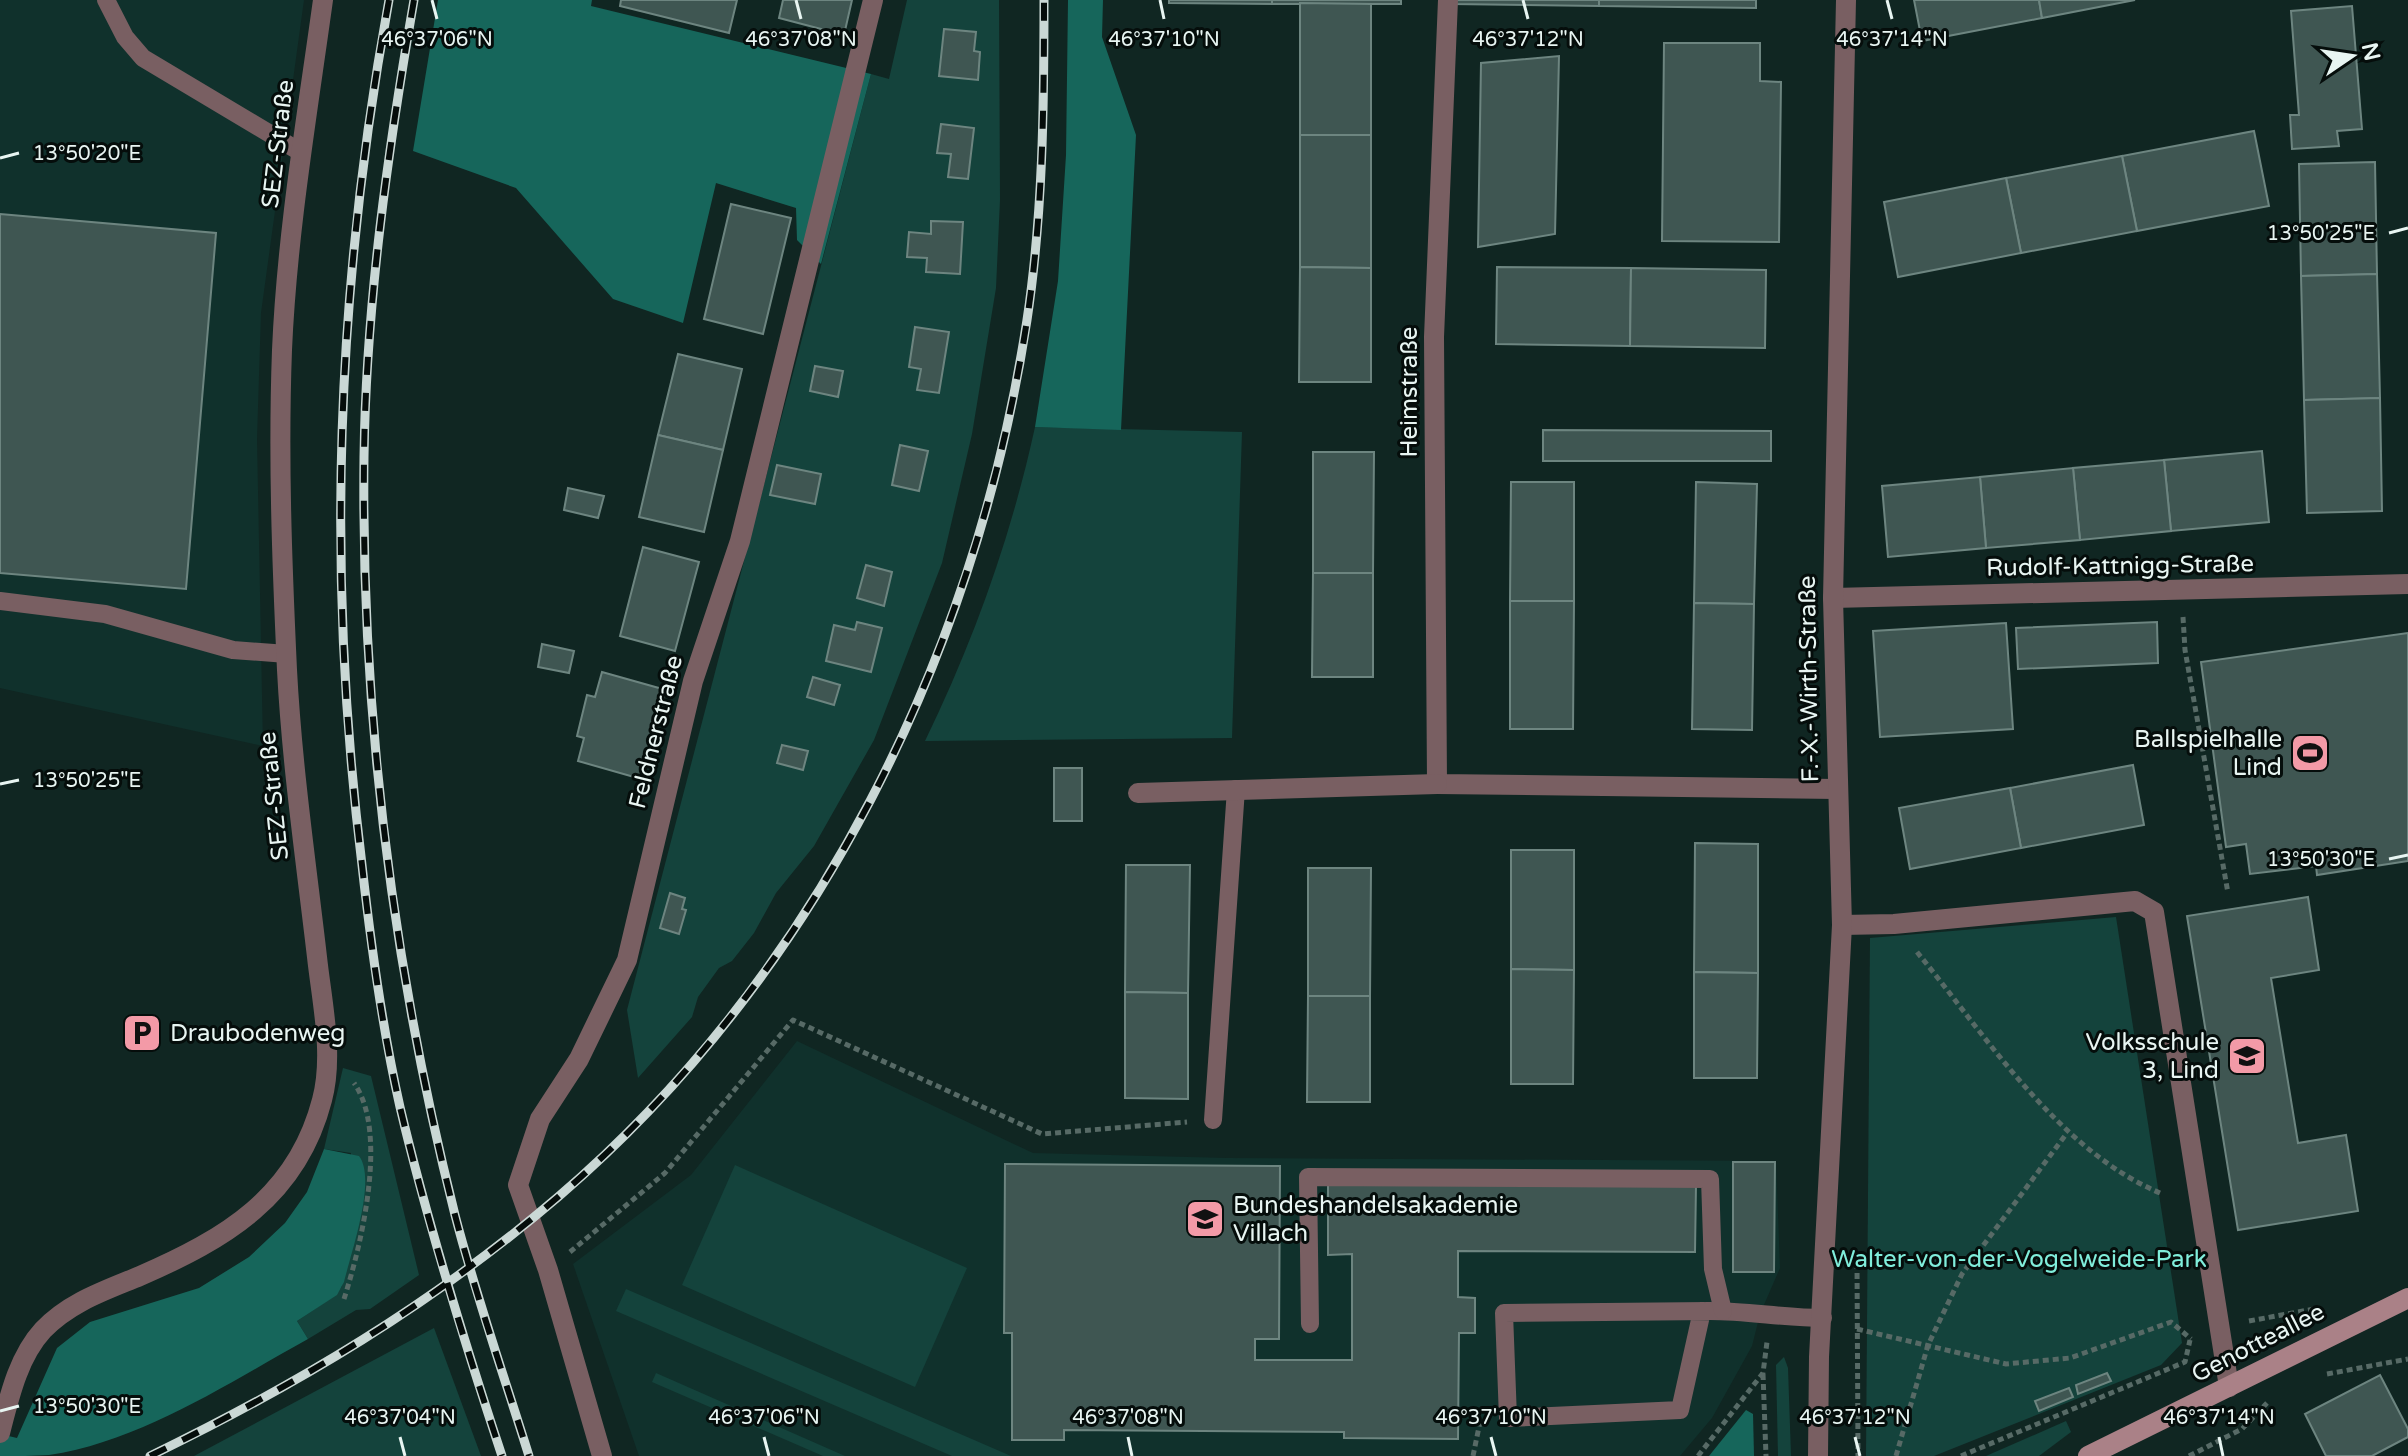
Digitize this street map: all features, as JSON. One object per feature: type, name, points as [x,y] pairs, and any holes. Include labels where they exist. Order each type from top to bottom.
[{"type":"main road","name":"Genotteallee","points":[[2088,1456],[2408,1298]]},
{"type":"street","name":"SEZ-Straße","points":[[0,1433],[5,1392],[33,1343],[62,1313],[86,1298],[216,1240],[268,1198],[292,1166],[312,1130],[323,1097],[327,1060],[287,654],[279,506],[282,345],[302,153],[323,0]]},
{"type":"street","name":"Feldnerstraße","points":[[602,1456],[548,1270],[518,1185],[540,1119],[579,1059],[627,960],[693,681],[740,541],[873,0]]},
{"type":"street","name":"Heimstraße","points":[[1437,784],[1434,337],[1448,0]]},
{"type":"street","name":"F.-X.-Wirth-Straße","points":[[1818,1456],[1819,1357],[1842,925],[1833,598],[1846,0]]},
{"type":"street","name":"Rudolf-Kattnigg-Straße","points":[[1833,598],[2408,584]]},
{"type":"street","points":[[1138,793],[1437,784],[1836,789]]},
{"type":"street","points":[[1842,925],[1894,924],[2135,901],[2154,912],[2229,1387]]},
{"type":"lane","points":[[106,0],[125,37],[143,58],[302,153]]},
{"type":"lane","points":[[0,601],[90,611],[233,650],[287,654]]},
{"type":"lane","points":[[1213,1120],[1236,789]]},
{"type":"lane","points":[[1310,1324],[1308,1177],[1710,1179],[1713,1269],[1723,1311]]},
{"type":"lane","points":[[1702,1311],[1680,1410],[1508,1418],[1504,1313],[1702,1311],[1723,1311],[1771,1317],[1823,1318]]},
{"type":"path","points":[[2182,591],[2185,650],[2228,893]]},
{"type":"path","points":[[1894,924],[2067,1133],[2133,1182],[2160,1193]]},
{"type":"path","points":[[548,1270],[665,1173],[793,1020],[1042,1134],[1213,1120]]},
{"type":"path","points":[[327,1060],[340,1068],[358,1089],[367,1119],[371,1160],[363,1227],[344,1299]]},
{"type":"path","points":[[1896,1456],[1928,1345],[1962,1274],[2067,1133]]},
{"type":"path","points":[[2239,1323],[2328,1304]]},
{"type":"path","points":[[1766,1456],[1763,1373],[1771,1317]]},
{"type":"path","points":[[1823,1318],[1880,1337],[2006,1364],[2070,1358],[2171,1322],[2191,1339],[2185,1362],[1961,1456]]},
{"type":"path","points":[[2314,1379],[2340,1369],[2408,1359]]},
{"type":"path","points":[[1698,1456],[1763,1373]]},
{"type":"path","points":[[2189,1456],[2242,1429],[2267,1403],[2279,1397]]},
{"type":"shaded area","points":[[0,0],[304,0],[261,313],[257,439],[263,746],[0,688]]},
{"type":"shaded area","name":"Bundeshandelsakademie Villach","points":[[797,1041],[1033,1153],[1227,1158],[1776,1161],[1780,1268],[1760,1314],[1752,1346],[1712,1418],[1680,1456],[639,1456],[573,1264],[691,1175]]},
{"type":"green space","points":[[438,0],[592,0],[591,6],[871,74],[821,264],[797,240],[796,208],[716,183],[683,323],[613,299],[516,188],[413,151]]},
{"type":"green space","points":[[907,0],[999,0],[1000,200],[996,288],[972,434],[942,563],[874,740],[814,846],[776,893],[754,933],[732,961],[719,968],[698,997],[692,1017],[638,1078],[627,1010],[871,74],[889,79]]},
{"type":"green space","points":[[1068,0],[1103,0],[1102,37],[1136,135],[1121,430],[1035,427],[1058,281],[1066,155]]},
{"type":"green space","points":[[1035,427],[1242,432],[1232,738],[925,741],[975,626],[1003,548]]},
{"type":"green space","name":"Walter-von-der-Vogelweide-Park","points":[[2116,917],[2182,1343],[2161,1365],[1934,1456],[1866,1456],[1870,938]]},
{"type":"green space","points":[[343,1068],[371,1076],[419,1275],[370,1309],[356,1310],[308,1339],[297,1321],[336,1295],[342,1286],[351,1153],[324,1149]]},
{"type":"green space","points":[[324,1149],[359,1156],[364,1167],[364,1198],[344,1282],[337,1295],[297,1321],[308,1339],[183,1408],[117,1437],[49,1455],[0,1456],[0,1434],[17,1438],[57,1348],[90,1322],[199,1288],[249,1257],[285,1223],[307,1192]]},
{"type":"green space","points":[[735,1165],[967,1268],[915,1387],[682,1285]]},
{"type":"green space","points":[[626,1289],[1011,1456],[952,1456],[616,1311]]},
{"type":"green space","points":[[434,1328],[481,1456],[194,1456]]},
{"type":"green space","points":[[1784,1357],[1788,1368],[1791,1456],[1778,1456],[1776,1365]]},
{"type":"green space","points":[[656,1373],[845,1456],[823,1456],[652,1382]]},
{"type":"green space","points":[[1746,1410],[1753,1414],[1754,1456],[1709,1456]]},
{"type":"green space","points":[[2066,1421],[2071,1432],[2039,1456],[1986,1456]]},
{"type":"building","points":[[621,0],[737,0],[729,33],[620,6]]},
{"type":"building","points":[[783,0],[852,0],[844,35],[779,18]]},
{"type":"building","points":[[1169,0],[1272,0],[1272,4],[1169,3]]},
{"type":"building","points":[[1272,0],[1401,0],[1401,4],[1272,4]]},
{"type":"building","points":[[1452,0],[1599,0],[1599,6],[1452,4]]},
{"type":"building","points":[[1599,0],[1756,0],[1756,8],[1599,6]]},
{"type":"building","points":[[1914,0],[2039,0],[2042,18],[1922,41]]},
{"type":"building","points":[[2039,0],[2135,0],[2042,18]]},
{"type":"building","points":[[1300,3],[1371,4],[1371,135],[1300,135]]},
{"type":"building","points":[[2352,6],[2362,129],[2337,131],[2339,146],[2292,149],[2290,115],[2299,115],[2291,11]]},
{"type":"building","points":[[944,29],[976,32],[974,51],[980,52],[978,80],[939,76]]},
{"type":"building","points":[[1664,43],[1760,43],[1760,81],[1781,82],[1779,242],[1662,241]]},
{"type":"building","points":[[1559,56],[1555,234],[1478,247],[1481,63]]},
{"type":"building","points":[[941,124],[974,128],[968,179],[948,177],[951,154],[937,153]]},
{"type":"building","points":[[2254,131],[2269,206],[2137,231],[2122,156]]},
{"type":"building","points":[[1300,135],[1371,135],[1371,268],[1300,267]]},
{"type":"building","points":[[2122,156],[2137,231],[2021,253],[2006,178]]},
{"type":"building","points":[[2375,162],[2377,274],[2301,276],[2299,164]]},
{"type":"building","points":[[2006,178],[2021,253],[1898,277],[1884,202]]},
{"type":"building","points":[[731,204],[791,218],[763,334],[704,319]]},
{"type":"building","points":[[0,214],[216,233],[186,589],[0,573]]},
{"type":"building","points":[[931,221],[963,222],[960,274],[926,272],[927,258],[907,257],[909,232],[931,234]]},
{"type":"building","points":[[1300,267],[1371,268],[1371,382],[1299,382]]},
{"type":"building","points":[[1497,267],[1631,268],[1630,346],[1496,344]]},
{"type":"building","points":[[1631,268],[1766,270],[1765,348],[1630,346]]},
{"type":"building","points":[[2377,274],[2380,398],[2304,400],[2301,276]]},
{"type":"building","points":[[915,327],[949,332],[939,393],[917,390],[921,369],[909,367]]},
{"type":"building","points":[[678,354],[742,369],[723,450],[658,435]]},
{"type":"building","points":[[815,366],[843,371],[838,397],[810,391]]},
{"type":"building","points":[[2380,398],[2382,511],[2307,513],[2304,400]]},
{"type":"building","points":[[1543,430],[1771,431],[1771,461],[1543,461]]},
{"type":"building","points":[[658,435],[723,450],[704,532],[639,517]]},
{"type":"building","points":[[900,445],[928,451],[919,491],[892,485]]},
{"type":"building","points":[[2262,451],[2269,522],[2171,531],[2164,460]]},
{"type":"building","points":[[1313,452],[1374,452],[1373,573],[1313,573]]},
{"type":"building","points":[[2164,460],[2171,531],[2080,540],[2073,468]]},
{"type":"building","points":[[777,465],[821,474],[815,504],[770,495]]},
{"type":"building","points":[[2073,468],[2080,540],[1986,548],[1980,477]]},
{"type":"building","points":[[1980,477],[1986,548],[1888,557],[1882,486]]},
{"type":"building","points":[[1511,482],[1574,482],[1574,601],[1510,601]]},
{"type":"building","points":[[1696,482],[1757,484],[1754,604],[1694,603]]},
{"type":"building","points":[[568,488],[604,496],[598,518],[564,510]]},
{"type":"building","points":[[643,547],[699,562],[675,651],[620,636]]},
{"type":"building","points":[[866,565],[892,572],[884,606],[857,598]]},
{"type":"building","points":[[1313,573],[1373,573],[1373,677],[1312,677]]},
{"type":"building","points":[[1510,601],[1574,601],[1573,729],[1510,729]]},
{"type":"building","points":[[1694,603],[1754,604],[1752,730],[1692,729]]},
{"type":"building","points":[[857,622],[882,628],[871,672],[826,661],[834,625],[855,630]]},
{"type":"building","points":[[2157,622],[2158,663],[2018,669],[2016,628]]},
{"type":"building","points":[[2006,623],[2013,729],[1880,737],[1873,631]]},
{"type":"building","name":"Ballspielhalle Lind","points":[[2408,633],[2408,861],[2317,875],[2316,866],[2250,874],[2246,844],[2226,847],[2201,662]]},
{"type":"building","points":[[542,644],[574,651],[569,673],[538,667]]},
{"type":"building","points":[[602,672],[666,690],[641,779],[578,761],[584,738],[577,736],[587,695],[595,697]]},
{"type":"building","points":[[813,677],[840,685],[834,705],[807,697]]},
{"type":"building","points":[[782,745],[808,751],[803,770],[777,763]]},
{"type":"building","points":[[2133,765],[2144,825],[2021,848],[2010,788]]},
{"type":"building","points":[[1054,768],[1082,768],[1082,821],[1054,821]]},
{"type":"building","points":[[2010,788],[2021,848],[1910,869],[1899,808]]},
{"type":"building","points":[[1695,843],[1758,844],[1758,973],[1694,972]]},
{"type":"building","points":[[1511,850],[1574,850],[1574,970],[1511,969]]},
{"type":"building","points":[[1126,865],[1190,865],[1188,993],[1125,992]]},
{"type":"building","points":[[1308,868],[1371,868],[1370,996],[1308,996]]},
{"type":"building","points":[[670,893],[685,898],[682,909],[686,910],[679,934],[660,928]]},
{"type":"building","name":"Volksschule 3, Lind","points":[[2308,897],[2319,970],[2271,978],[2298,1143],[2346,1135],[2358,1211],[2238,1230],[2187,916]]},
{"type":"building","points":[[1511,969],[1574,970],[1573,1084],[1511,1084]]},
{"type":"building","points":[[1694,972],[1758,973],[1757,1078],[1694,1078]]},
{"type":"building","points":[[1125,992],[1188,993],[1188,1099],[1125,1098]]},
{"type":"building","points":[[1308,996],[1370,996],[1370,1102],[1307,1102]]},
{"type":"building","points":[[1733,1162],[1775,1162],[1774,1272],[1733,1272]]},
{"type":"building","points":[[1005,1164],[1280,1166],[1279,1339],[1255,1339],[1255,1360],[1352,1360],[1352,1254],[1328,1255],[1328,1182],[1696,1184],[1695,1252],[1458,1251],[1458,1297],[1475,1298],[1475,1333],[1459,1333],[1458,1439],[1344,1438],[1344,1432],[1064,1430],[1064,1440],[1012,1440],[1012,1333],[1004,1333]]},
{"type":"building","points":[[2107,1373],[2111,1381],[2078,1394],[2076,1385]]},
{"type":"building","points":[[2380,1375],[2408,1429],[2408,1437],[2372,1456],[2326,1456],[2305,1414]]},
{"type":"building","points":[[2069,1388],[2073,1397],[2039,1411],[2035,1401]]},
{"type":"railway","points":[[389,0],[357,216],[342,431],[341,539],[351,756],[373,956],[400,1107],[447,1283],[502,1456]]},
{"type":"railway","points":[[414,0],[380,227],[369,342],[364,457],[365,552],[375,743],[398,934],[433,1122],[463,1245],[529,1456]]},
{"type":"railway","points":[[150,1456],[205,1429],[363,1340],[463,1272],[558,1197],[650,1109],[733,1013],[807,910],[870,800],[924,685],[969,566],[1003,444],[1027,320],[1036,240],[1043,120],[1044,0]]},
{"type":"place","name":"Ballspielhalle Lind","points":[[2310,753]]},
{"type":"place","name":"Draubodenweg","points":[[142,1033]]},
{"type":"place","name":"Volksschule 3, Lind","points":[[2247,1056]]},
{"type":"place","name":"Bundeshandelsakademie Villach","points":[[1205,1219]]}]
